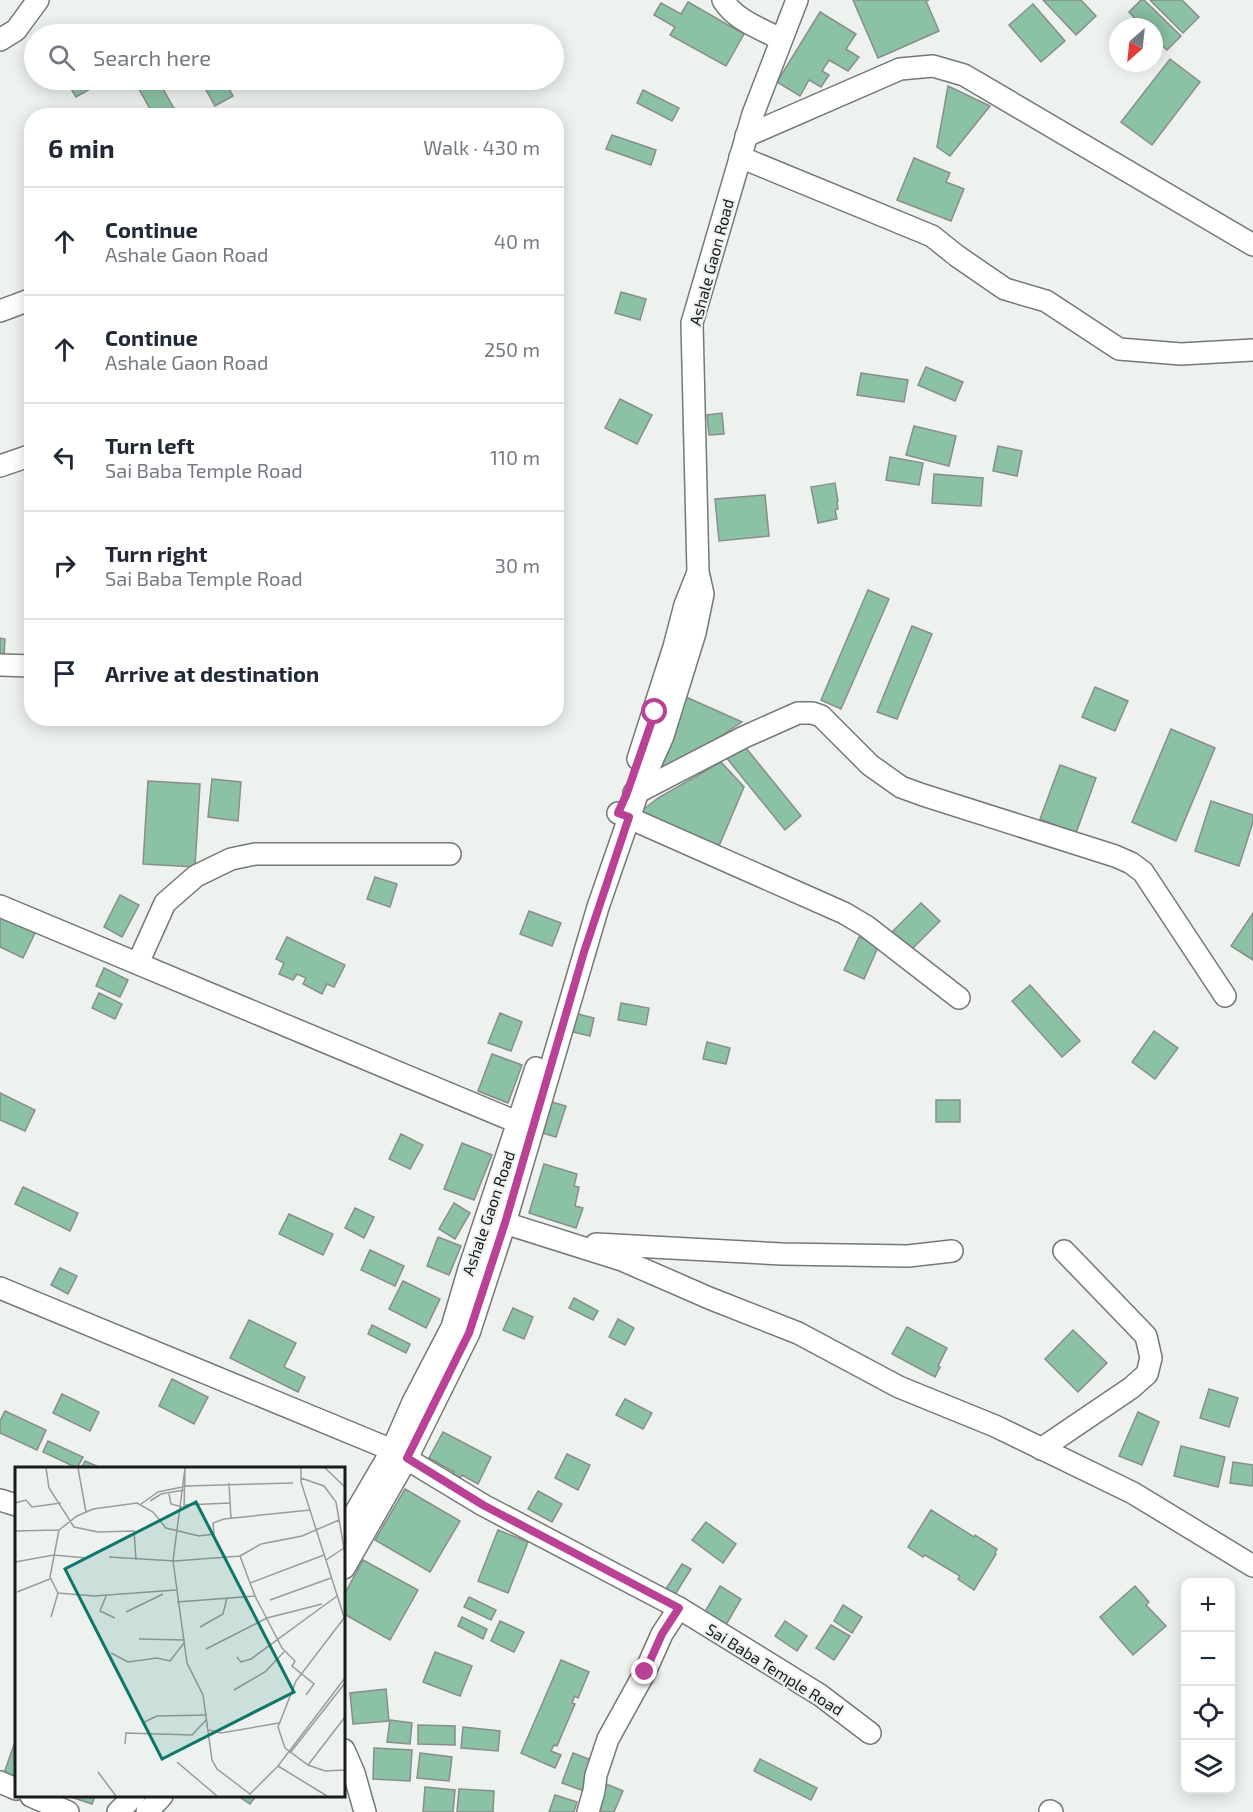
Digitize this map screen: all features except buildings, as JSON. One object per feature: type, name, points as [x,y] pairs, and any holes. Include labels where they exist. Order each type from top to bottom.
[{"type":"street","points":[[0,40],[16,30],[38,0]]},
{"type":"street","points":[[723,0],[727,6],[751,24],[781,39]]},
{"type":"street","name":"Ashale Gaon Road","points":[[345,1566],[399,1454],[413,1402],[461,1330],[526,1126],[550,1025],[592,882],[663,735],[695,633],[703,594],[698,572],[692,323],[753,114],[797,0]]},
{"type":"street","points":[[746,136],[900,69],[933,66],[964,75],[1253,245]]},
{"type":"street","points":[[740,158],[932,236],[1005,288],[1046,301],[1119,349],[1181,354],[1253,350]]},
{"type":"street","points":[[0,311],[24,302]]},
{"type":"street","points":[[0,466],[24,458]]},
{"type":"street","points":[[0,665],[24,666]]},
{"type":"street","points":[[633,793],[744,737],[798,713],[812,713],[820,716],[870,765],[901,787],[1116,856],[1131,863],[1143,872],[1225,996]]},
{"type":"street","points":[[624,815],[844,913],[866,926],[959,998]]},
{"type":"street","points":[[138,963],[165,903],[196,876],[231,859],[255,854],[450,854]]},
{"type":"street","points":[[0,906],[526,1126]]},
{"type":"street","points":[[496,1221],[622,1260],[798,1333],[899,1387],[995,1426],[1133,1492],[1253,1566]]},
{"type":"street","points":[[563,1242],[782,1254],[908,1256],[952,1251]]},
{"type":"street","points":[[1041,1449],[1131,1388],[1147,1374],[1151,1358],[1146,1336],[1064,1251]]},
{"type":"street","name":"Sai Baba Temple Road","points":[[0,1288],[399,1454],[483,1505],[679,1608],[820,1695],[870,1732]]},
{"type":"street","name":"Ashale Gaon Road","points":[[345,1531],[399,1454]]},
{"type":"street","points":[[0,1500],[15,1505]]},
{"type":"street","points":[[588,1812],[596,1775],[608,1739],[645,1672],[662,1634],[679,1608]]},
{"type":"street","points":[[345,1752],[354,1773],[365,1812]]},
{"type":"street","points":[[0,1782],[15,1789]]},
{"type":"street","points":[[33,1797],[68,1812]]},
{"type":"street","points":[[118,1812],[133,1797]]},
{"type":"street","points":[[147,1812],[161,1797]]},
{"type":"route","points":[[645,1672],[662,1634],[679,1608],[483,1505],[407,1458],[469,1333],[505,1223],[584,952],[629,817],[618,813],[655,712]]}]
